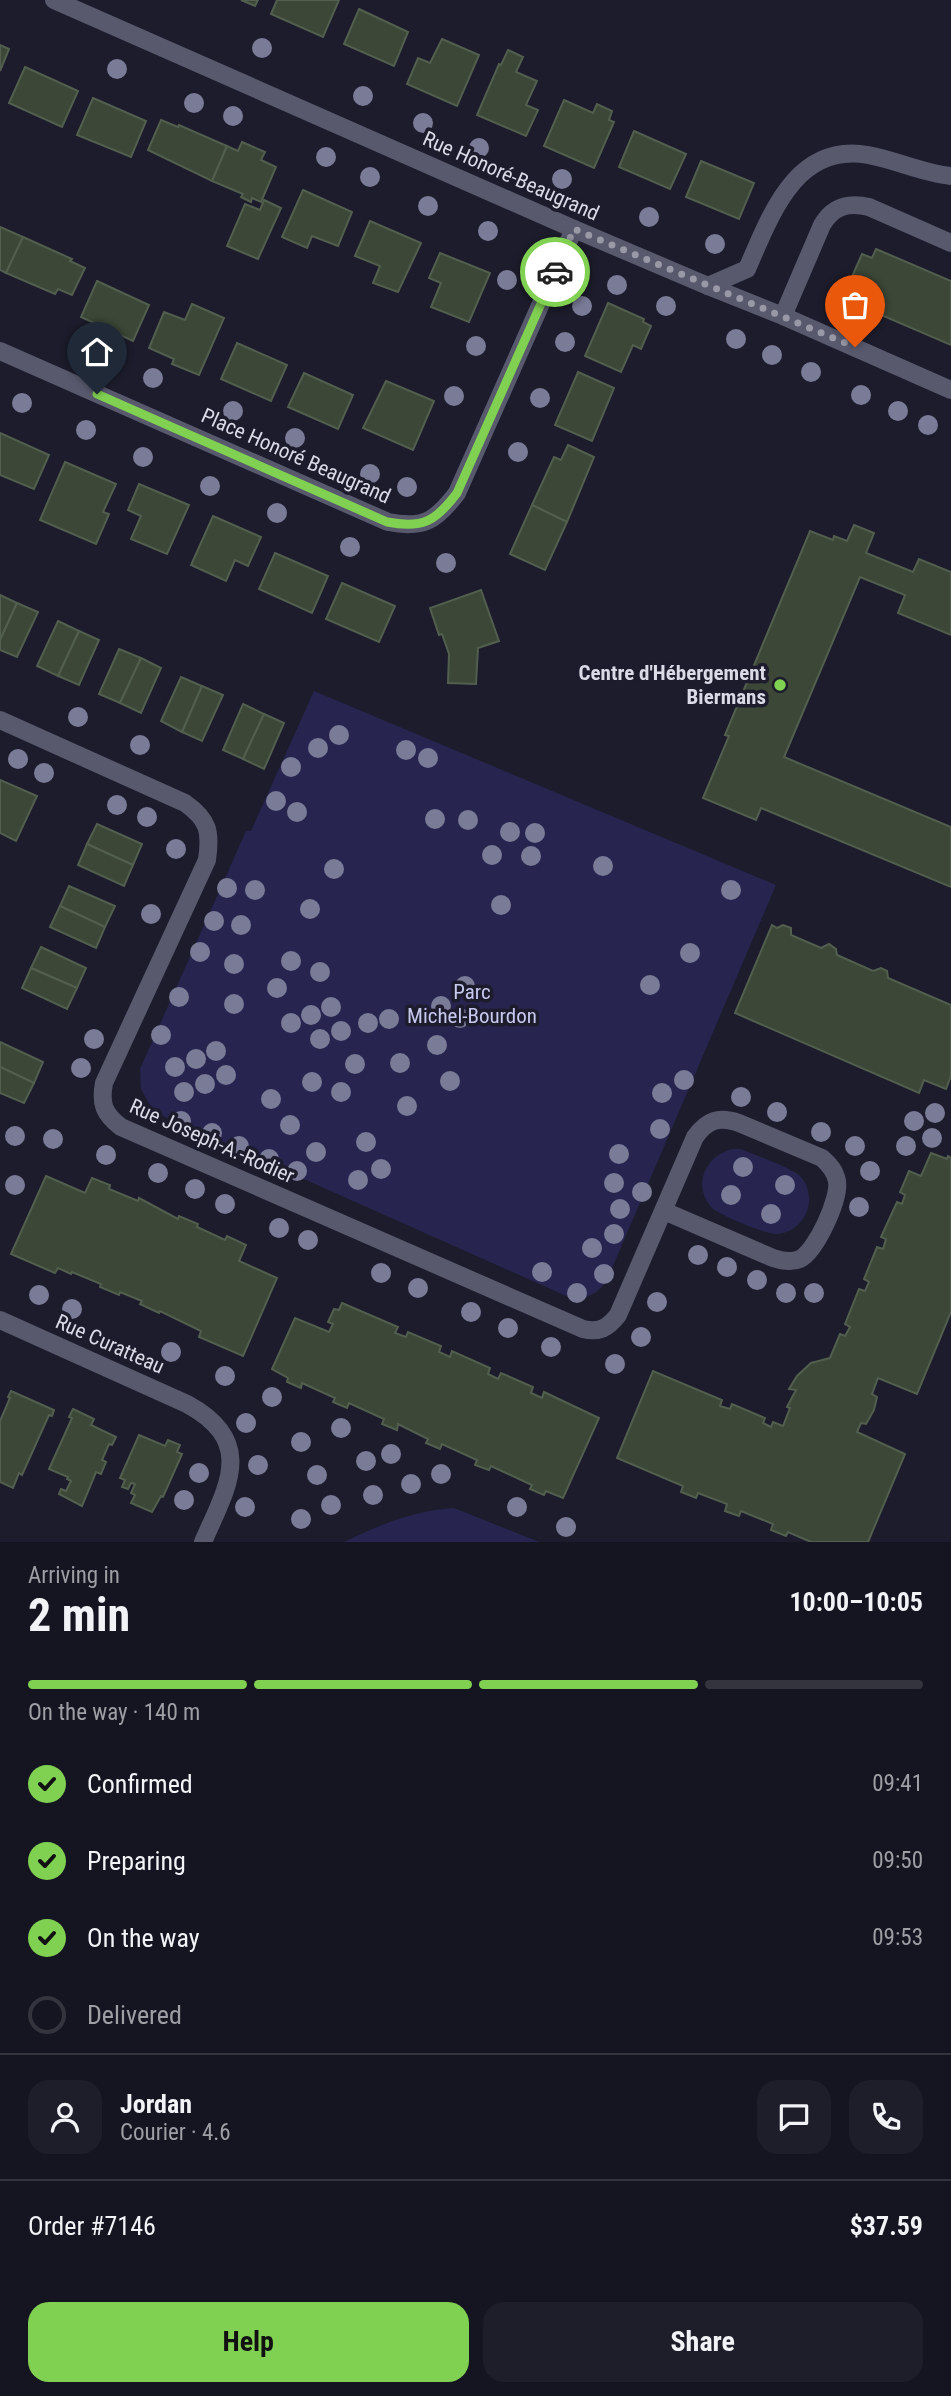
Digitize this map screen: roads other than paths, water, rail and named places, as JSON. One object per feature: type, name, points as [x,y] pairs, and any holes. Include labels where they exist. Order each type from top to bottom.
[{"type":"street","name":"Rue Honoré-Beaugrand","points":[[54,0],[574,229],[951,390]]},
{"type":"street","points":[[708,286],[747,270],[776,205],[794,179],[816,163],[840,155],[865,154],[919,170],[951,176]]},
{"type":"street","points":[[783,316],[822,225],[836,209],[857,204],[869,207],[951,243]]},
{"type":"street","name":"Place Honoré Beaugrand","points":[[0,351],[387,522],[407,526],[428,522],[444,510],[457,493],[574,229]]},
{"type":"street","name":"Rue Joseph-A.-Rodier","points":[[0,720],[185,803],[198,813],[208,827],[207,860],[104,1083],[103,1107],[110,1118],[121,1127],[583,1329],[593,1331],[603,1329],[618,1315],[695,1137],[703,1126],[714,1120],[727,1119],[739,1123],[822,1158],[832,1166],[837,1178],[838,1190],[834,1203],[814,1245],[807,1255],[797,1261],[786,1262],[773,1258],[664,1211]]},
{"type":"street","name":"Rue Curatteau","points":[[0,1320],[161,1392],[199,1412],[218,1429],[226,1442],[231,1470],[228,1485],[203,1542]]},
{"type":"place","name":"Centre d'Hébergement Biermans","points":[[780,685]]},
{"type":"park label","name":"Parc Michel-Bourdon","points":[[472,1004]]}]
